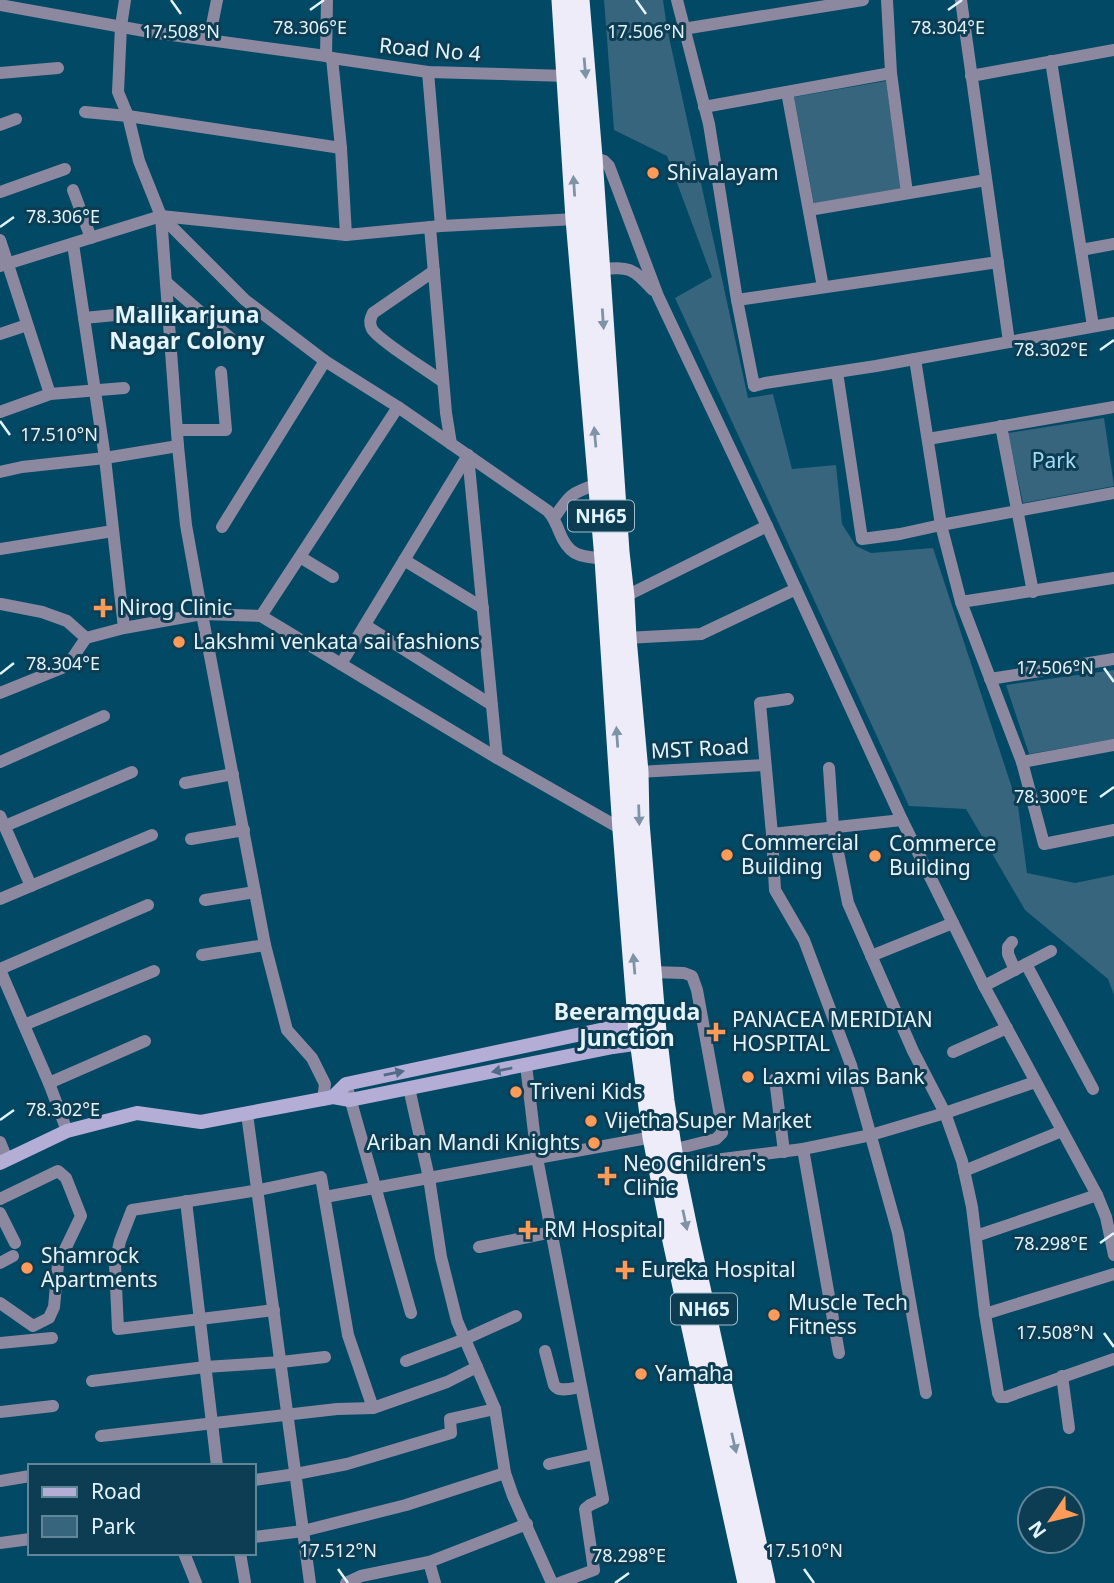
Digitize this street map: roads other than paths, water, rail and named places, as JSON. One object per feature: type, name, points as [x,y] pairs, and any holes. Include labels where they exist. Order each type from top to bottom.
[{"type":"highway","name":"NH65","points":[[562,0],[576,219],[598,484],[623,697],[638,772],[639,822],[664,1101],[705,1350],[748,1583]]},
{"type":"highway","name":"NH65","points":[[579,0],[624,597],[626,638],[620,668]]},
{"type":"highway","name":"NH65","points":[[623,697],[623,830],[638,1022],[653,1137],[673,1241],[705,1350],[765,1583]]},
{"type":"main road","points":[[328,1098],[345,1084],[638,1022]]},
{"type":"main road","points":[[4,1161],[68,1131],[137,1113],[201,1122],[328,1098],[350,1100],[613,1047],[641,1044]]},
{"type":"street","points":[[125,0],[118,92],[128,116],[139,161],[161,216],[186,525],[202,614],[265,945],[287,1030],[312,1058],[325,1084],[328,1098]]},
{"type":"street","points":[[209,40],[217,0]]},
{"type":"street","points":[[327,0],[329,57],[341,148],[346,235]]},
{"type":"street","points":[[677,0],[709,124],[737,300],[754,386],[1114,323]]},
{"type":"street","points":[[683,29],[863,0]]},
{"type":"street","points":[[887,0],[891,73],[907,193]]},
{"type":"street","points":[[961,0],[1009,342]]},
{"type":"street","name":"Road No 4","points":[[0,5],[38,6],[121,26],[428,72],[567,76]]},
{"type":"street","points":[[971,76],[1114,50]]},
{"type":"street","points":[[1051,61],[1093,326]]},
{"type":"street","points":[[0,73],[58,68]]},
{"type":"street","points":[[428,72],[436,227],[434,271],[451,444]]},
{"type":"street","points":[[704,107],[891,73]]},
{"type":"street","points":[[787,92],[823,287]]},
{"type":"street","points":[[85,112],[341,148]]},
{"type":"street","points":[[0,125],[16,119]]},
{"type":"street","points":[[592,157],[609,166],[658,296],[902,820],[984,986],[1097,1195],[1106,1217],[1114,1255]]},
{"type":"street","points":[[0,192],[65,169]]},
{"type":"street","points":[[809,210],[986,180]]},
{"type":"street","points":[[73,190],[91,238]]},
{"type":"street","points":[[161,216],[245,300],[325,361],[398,407],[548,512],[554,518],[568,550],[578,555],[605,559]]},
{"type":"street","points":[[4,265],[161,216],[346,235],[576,219]]},
{"type":"street","points":[[0,240],[4,265],[50,394]]},
{"type":"street","points":[[73,244],[105,458],[124,628]]},
{"type":"street","points":[[1081,250],[1114,244]]},
{"type":"street","points":[[737,300],[998,262]]},
{"type":"street","points":[[599,269],[631,269],[658,296]]},
{"type":"street","points":[[434,271],[373,313],[370,320],[371,327],[382,339],[443,382]]},
{"type":"street","points":[[166,282],[236,343]]},
{"type":"street","points":[[84,318],[136,313]]},
{"type":"street","points":[[0,334],[27,325]]},
{"type":"street","points":[[915,359],[941,525],[961,602],[1022,762],[1044,844],[1114,830]]},
{"type":"street","points":[[222,527],[325,361]]},
{"type":"street","points":[[177,430],[226,430],[221,372]]},
{"type":"street","points":[[837,372],[862,539],[1114,493]]},
{"type":"street","points":[[0,412],[50,394],[124,388]]},
{"type":"street","points":[[261,616],[398,407]]},
{"type":"street","points":[[928,439],[1114,407]]},
{"type":"street","points":[[1000,426],[1033,592]]},
{"type":"street","points":[[0,472],[178,446]]},
{"type":"street","points":[[341,664],[468,455]]},
{"type":"street","points":[[468,455],[497,758]]},
{"type":"street","points":[[554,518],[575,491],[598,484]]},
{"type":"street","points":[[624,597],[767,526]]},
{"type":"street","points":[[0,549],[113,531]]},
{"type":"street","points":[[300,557],[333,576]]},
{"type":"street","points":[[404,560],[483,608]]},
{"type":"street","points":[[961,602],[1114,578]]},
{"type":"street","points":[[626,638],[701,634],[796,589]]},
{"type":"street","points":[[1,604],[42,612],[67,621],[86,638]]},
{"type":"street","points":[[0,693],[67,666],[86,638],[202,614],[261,616],[497,758],[623,830]]},
{"type":"street","points":[[365,625],[492,705]]},
{"type":"street","points":[[990,679],[1114,659]]},
{"type":"street","points":[[788,699],[760,703],[775,890],[804,940],[851,1065],[898,1233],[926,1393]]},
{"type":"street","points":[[0,762],[104,716]]},
{"type":"street","points":[[1022,762],[1114,745]]},
{"type":"street","name":"MST Road","points":[[638,772],[765,765]]},
{"type":"street","points":[[829,768],[832,827],[848,903],[913,1051],[945,1113],[964,1171],[972,1207],[998,1393],[1000,1397],[1006,1397],[1114,1359]]},
{"type":"street","points":[[31,886],[2,821],[132,772]]},
{"type":"street","points":[[185,783],[233,774]]},
{"type":"street","points":[[772,834],[902,820]]},
{"type":"street","points":[[191,839],[244,830]]},
{"type":"street","points":[[0,899],[152,835]]},
{"type":"street","points":[[205,900],[255,892]]},
{"type":"street","points":[[68,1131],[0,970],[148,905]]},
{"type":"street","points":[[871,956],[953,923]]},
{"type":"street","points":[[1012,942],[1008,947],[1008,954],[1021,967],[1093,1089]]},
{"type":"street","points":[[202,955],[265,945]]},
{"type":"street","points":[[984,986],[1051,951]]},
{"type":"street","points":[[24,1025],[154,971]]},
{"type":"street","points":[[651,972],[684,973],[692,976],[697,990],[722,1127],[722,1133],[716,1139],[673,1157]]},
{"type":"street","points":[[953,1052],[1007,1028]]},
{"type":"street","points":[[49,1083],[145,1041]]},
{"type":"street","points":[[526,1065],[537,1158],[603,1499],[585,1509],[594,1570],[559,1583]]},
{"type":"street","points":[[775,1079],[784,1152]]},
{"type":"street","points":[[673,1157],[803,1149],[870,1135],[1035,1082]]},
{"type":"street","points":[[345,1084],[411,1313]]},
{"type":"street","points":[[410,1088],[429,1178],[441,1257],[457,1321],[495,1409],[505,1473],[513,1496],[552,1583]]},
{"type":"street","points":[[247,1114],[310,1583]]},
{"type":"street","points":[[964,1171],[1062,1131]]},
{"type":"street","points":[[325,1197],[653,1137]]},
{"type":"street","points":[[0,1142],[4,1161]]},
{"type":"street","points":[[803,1149],[839,1353]]},
{"type":"street","points":[[0,1199],[58,1171],[66,1178],[81,1216],[58,1264],[54,1307],[48,1318],[33,1326],[0,1303]]},
{"type":"street","points":[[274,1310],[118,1329],[115,1264],[120,1241],[132,1210],[259,1190],[321,1177],[348,1335],[373,1408]]},
{"type":"street","points":[[976,1236],[1097,1195]]},
{"type":"street","points":[[186,1201],[216,1464]]},
{"type":"street","points":[[0,1213],[14,1249],[0,1263]]},
{"type":"street","points":[[479,1247],[552,1232]]},
{"type":"street","points":[[985,1314],[1114,1274]]},
{"type":"street","points":[[406,1361],[516,1316]]},
{"type":"street","points":[[0,1343],[52,1338]]},
{"type":"street","points":[[545,1351],[556,1389],[581,1387]]},
{"type":"street","points":[[92,1381],[205,1367],[326,1357]]},
{"type":"street","points":[[101,1436],[337,1409],[373,1408],[447,1382],[477,1367]]},
{"type":"street","points":[[1062,1376],[1069,1428]]},
{"type":"street","points":[[0,1412],[53,1406]]},
{"type":"street","points":[[256,1479],[347,1464],[451,1433],[450,1419],[495,1409]]},
{"type":"street","points":[[549,1464],[594,1454]]},
{"type":"street","points":[[256,1537],[303,1531],[406,1505],[505,1473]]},
{"type":"street","points":[[0,1481],[28,1476]]},
{"type":"street","points":[[345,1583],[429,1562],[527,1524]]},
{"type":"street","points":[[0,1542],[28,1539]]},
{"type":"street","points":[[185,1555],[196,1583]]},
{"type":"street","points":[[240,1555],[245,1582]]},
{"type":"street","points":[[429,1562],[435,1583]]},
{"type":"place","name":"Shivalayam","points":[[653,173]]},
{"type":"place","name":"Nirog Clinic","points":[[103,608]]},
{"type":"place","name":"Lakshmi venkata sai fashions","points":[[179,642]]},
{"type":"place","name":"Commercial Building","points":[[727,855]]},
{"type":"place","name":"Commerce Building","points":[[875,856]]},
{"type":"place","name":"PANACEA MERIDIAN HOSPITAL","points":[[716,1032]]},
{"type":"place","name":"Laxmi vilas Bank","points":[[748,1077]]},
{"type":"place","name":"Triveni Kids","points":[[516,1092]]},
{"type":"place","name":"Vijetha Super Market","points":[[591,1121]]},
{"type":"place","name":"Ariban Mandi Knights","points":[[594,1143]]},
{"type":"place","name":"Neo Children's Clinic","points":[[607,1176]]},
{"type":"place","name":"RM Hospital","points":[[528,1230]]},
{"type":"place","name":"Shamrock Apartments","points":[[27,1268]]},
{"type":"place","name":"Eureka Hospital","points":[[625,1270]]},
{"type":"place","name":"Muscle Tech Fitness","points":[[774,1315]]},
{"type":"place","name":"Yamaha","points":[[641,1374]]},
{"type":"district","name":"Mallikarjuna Nagar Colony","points":[[187,328]]},
{"type":"district","name":"Beeramguda Junction","points":[[627,1025]]},
{"type":"park label","name":"Park","points":[[1054,461]]}]
